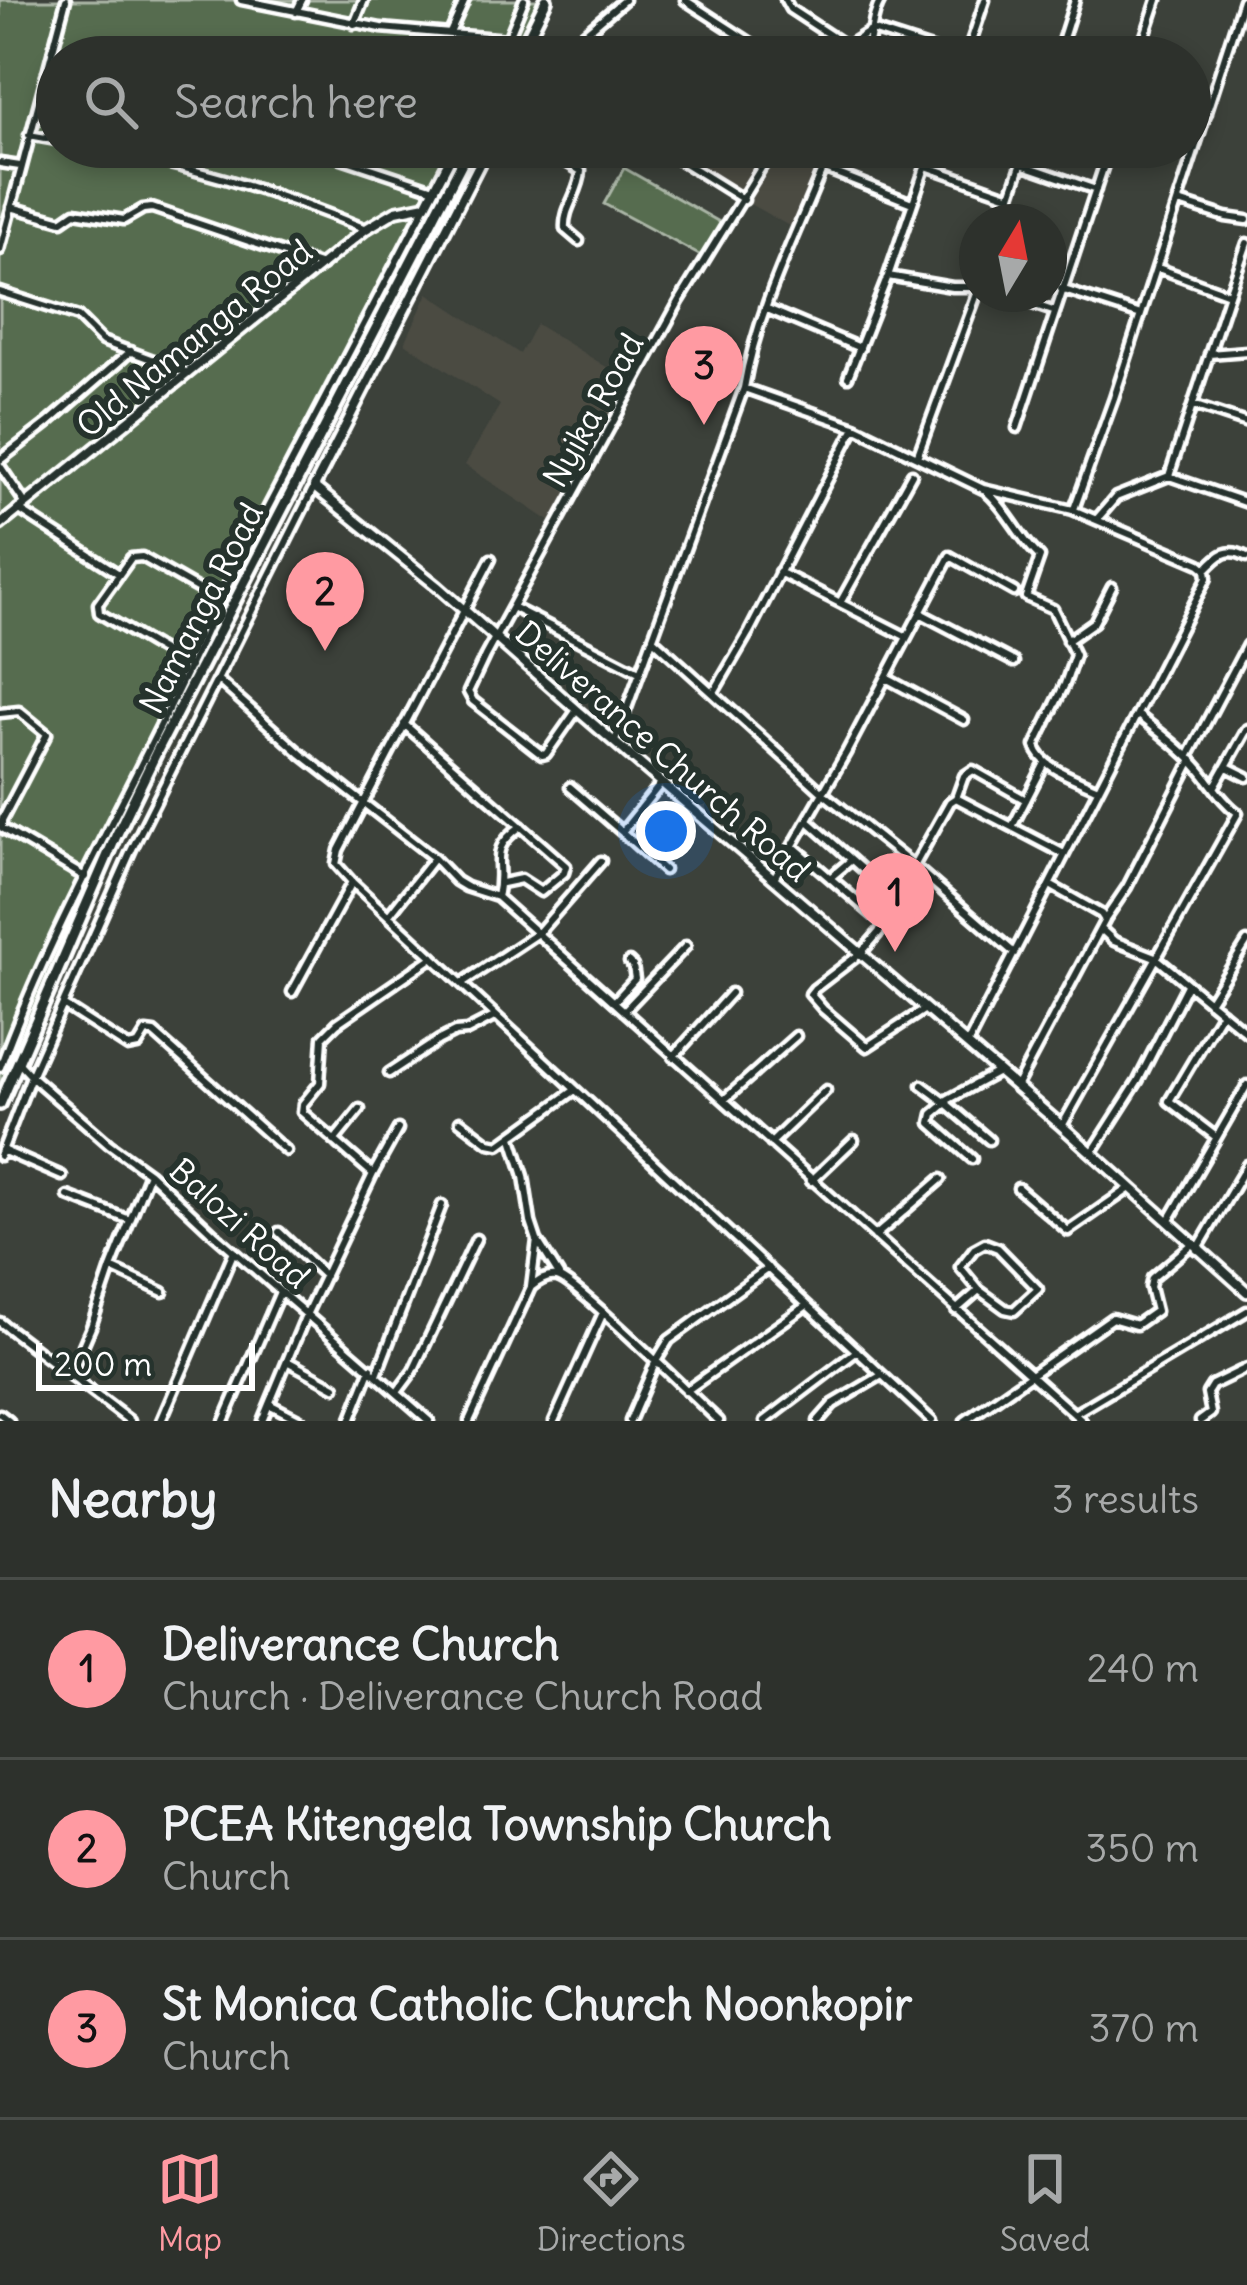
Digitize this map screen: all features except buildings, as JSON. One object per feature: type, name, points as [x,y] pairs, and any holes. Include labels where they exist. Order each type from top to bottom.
[{"type":"highway","points":[[529,36],[546,0]]},
{"type":"highway","name":"Namanga Road","points":[[0,1104],[116,836],[459,168]]},
{"type":"street","points":[[59,36],[66,0]]},
{"type":"street","points":[[241,0],[355,24],[479,36]]},
{"type":"street","points":[[296,12],[302,0]]},
{"type":"street","points":[[355,24],[364,0]]},
{"type":"street","points":[[450,33],[465,0]]},
{"type":"street","points":[[509,36],[524,0]]},
{"type":"street","points":[[582,36],[624,0]]},
{"type":"street","points":[[685,0],[741,36]]},
{"type":"street","points":[[784,0],[790,9],[833,36]]},
{"type":"street","points":[[870,36],[881,0]]},
{"type":"street","points":[[973,36],[985,0]]},
{"type":"street","points":[[1064,36],[1075,0]]},
{"type":"street","points":[[1145,36],[1156,0]]},
{"type":"street","points":[[1211,104],[1244,0]]},
{"type":"street","points":[[863,36],[872,30]]},
{"type":"street","points":[[872,30],[891,36]]},
{"type":"street","points":[[1,246],[36,116]]},
{"type":"street","points":[[29,135],[36,136]]},
{"type":"street","points":[[0,163],[22,166]]},
{"type":"street","points":[[192,168],[366,229]]},
{"type":"street","points":[[371,168],[434,189]]},
{"type":"street","points":[[0,1067],[26,998],[219,601],[445,168]]},
{"type":"street","points":[[62,1175],[1,1153],[31,1076],[132,849],[477,168]]},
{"type":"street","points":[[579,168],[579,187],[564,218],[565,230],[579,241]]},
{"type":"street","points":[[693,168],[744,200]]},
{"type":"street","name":"Nyika Road","points":[[577,710],[542,755],[473,701],[469,688],[670,319],[762,168]]},
{"type":"street","points":[[615,741],[744,388],[752,345],[823,168],[912,203]]},
{"type":"street","points":[[848,376],[925,168]]},
{"type":"street","points":[[932,168],[1011,196]]},
{"type":"street","points":[[1008,204],[1020,168]]},
{"type":"street","points":[[1033,168],[1096,190]]},
{"type":"street","points":[[1067,272],[1103,168]]},
{"type":"street","points":[[1073,510],[1189,168]]},
{"type":"street","points":[[1178,202],[1247,220]]},
{"type":"street","name":"Old Namanga Road","points":[[0,525],[366,229],[396,212],[426,206]]},
{"type":"street","points":[[11,207],[62,220],[75,212],[124,220],[152,208],[322,266]]},
{"type":"street","points":[[1169,476],[1247,243]]},
{"type":"street","points":[[1157,268],[1229,293]]},
{"type":"street","points":[[888,276],[959,288]]},
{"type":"street","points":[[1067,291],[1141,315]]},
{"type":"street","points":[[0,292],[78,317],[102,340],[188,373]]},
{"type":"street","points":[[766,308],[860,348]]},
{"type":"street","points":[[917,457],[969,312]]},
{"type":"street","points":[[1017,428],[1053,312]]},
{"type":"street","points":[[119,574],[22,506],[0,463],[131,351]]},
{"type":"street","points":[[1209,354],[1247,351]]},
{"type":"street","points":[[343,362],[356,367]]},
{"type":"street","points":[[744,388],[855,428],[983,489],[1073,510],[1205,569],[1207,578],[967,1045]]},
{"type":"street","points":[[1193,405],[1247,423]]},
{"type":"street","points":[[714,692],[855,428]]},
{"type":"street","points":[[290,465],[302,470]]},
{"type":"street","points":[[840,603],[912,474]]},
{"type":"street","points":[[1096,520],[1116,496],[1169,476],[1247,502]]},
{"type":"street","name":"Deliverance Church Road","points":[[314,487],[1062,1126],[1247,1292]]},
{"type":"street","points":[[983,489],[1040,557],[1026,596],[1053,609],[1075,655],[1035,746],[1036,754],[1098,790]]},
{"type":"street","points":[[1205,569],[1226,551],[1247,557]]},
{"type":"street","points":[[190,667],[99,613],[98,604],[131,558],[139,556],[219,601]]},
{"type":"street","points":[[774,879],[950,556],[1014,592]]},
{"type":"street","points":[[491,559],[336,864],[932,1421]]},
{"type":"street","points":[[779,572],[907,638]]},
{"type":"street","points":[[1067,641],[1094,622],[1112,587]]},
{"type":"street","points":[[514,608],[640,672]]},
{"type":"street","points":[[920,613],[1014,662]]},
{"type":"street","points":[[653,639],[823,793],[1013,952]]},
{"type":"street","points":[[1016,1087],[1127,887],[1247,645]]},
{"type":"street","points":[[886,678],[964,720]]},
{"type":"street","points":[[218,680],[466,887],[497,897],[538,932],[1082,1421]]},
{"type":"street","points":[[0,713],[19,711],[46,734],[2,828],[85,877]]},
{"type":"street","points":[[1062,1126],[1155,957],[1243,815],[1225,802],[1190,758],[1138,715]]},
{"type":"street","points":[[404,724],[562,860],[566,869],[541,892],[521,879],[501,884]]},
{"type":"street","points":[[1215,786],[1247,729]]},
{"type":"street","points":[[1012,827],[1045,763]]},
{"type":"street","points":[[1227,767],[1247,777]]},
{"type":"street","points":[[914,866],[964,776],[973,770],[1026,800]]},
{"type":"street","points":[[622,832],[662,782]]},
{"type":"street","points":[[570,787],[664,870]]},
{"type":"street","points":[[956,797],[1064,854]]},
{"type":"street","points":[[808,821],[904,906]]},
{"type":"street","points":[[497,897],[501,845],[521,826]]},
{"type":"street","points":[[794,847],[886,926]]},
{"type":"street","points":[[389,915],[434,858]]},
{"type":"street","points":[[830,878],[851,860]]},
{"type":"street","points":[[462,983],[538,932],[601,861]]},
{"type":"street","points":[[925,1009],[867,1047],[810,994],[861,953],[926,878]]},
{"type":"street","points":[[292,992],[352,882]]},
{"type":"street","points":[[1050,885],[1106,918]]},
{"type":"street","points":[[1101,929],[1114,940],[1155,957],[1247,1033]]},
{"type":"street","points":[[1209,1001],[1247,942]]},
{"type":"street","points":[[624,1011],[686,946]]},
{"type":"street","points":[[373,1174],[302,1108],[320,1083],[323,1037],[433,957]]},
{"type":"street","points":[[614,1002],[635,979],[628,962]]},
{"type":"street","points":[[1092,1153],[1138,1081],[1187,985]]},
{"type":"street","points":[[673,1057],[731,993]]},
{"type":"street","points":[[63,1005],[128,1047],[138,1045],[146,1032],[154,1033],[286,1150]]},
{"type":"street","points":[[1216,1137],[1168,1101],[1222,1012]]},
{"type":"street","points":[[389,1073],[422,1049],[497,1015]]},
{"type":"street","points":[[724,1100],[796,1036]]},
{"type":"street","name":"Balozi Road","points":[[18,1062],[426,1420]]},
{"type":"street","points":[[972,1159],[931,1123],[933,1114],[948,1099],[998,1072]]},
{"type":"street","points":[[922,1085],[989,1140]]},
{"type":"street","points":[[1168,1222],[1247,1085]]},
{"type":"street","points":[[460,1121],[494,1145],[512,1138],[575,1090]]},
{"type":"street","points":[[771,1143],[826,1090]]},
{"type":"street","points":[[334,1141],[360,1109]]},
{"type":"street","points":[[262,1421],[306,1315],[398,1129]]},
{"type":"street","points":[[512,1138],[537,1240],[560,1278],[715,1420]]},
{"type":"street","points":[[811,1181],[854,1140]]},
{"type":"street","points":[[965,1421],[1112,1318],[1136,1325],[1156,1311],[1152,1278],[1194,1247],[1247,1165]]},
{"type":"street","points":[[71,1373],[149,1173]]},
{"type":"street","points":[[875,1236],[941,1179]]},
{"type":"street","points":[[1018,1188],[1069,1231],[1130,1188]]},
{"type":"street","points":[[68,1196],[130,1220]]},
{"type":"street","points":[[350,1421],[442,1205]]},
{"type":"street","points":[[279,1232],[325,1276]]},
{"type":"street","points":[[398,1391],[413,1371],[476,1239]]},
{"type":"street","points":[[469,1421],[531,1287],[537,1240]]},
{"type":"street","points":[[985,1243],[998,1249],[1038,1289],[1018,1310],[1010,1311],[980,1290],[960,1267],[985,1243]]},
{"type":"street","points":[[161,1421],[234,1251]]},
{"type":"street","points":[[111,1268],[164,1292]]},
{"type":"street","points":[[630,1421],[662,1349],[768,1268]]},
{"type":"street","points":[[531,1287],[546,1278],[560,1278]]},
{"type":"street","points":[[956,1310],[980,1290]]},
{"type":"street","points":[[224,1421],[281,1291]]},
{"type":"street","points":[[686,1391],[807,1305]]},
{"type":"street","points":[[1074,1414],[1247,1311]]},
{"type":"street","points":[[554,1421],[603,1313]]},
{"type":"street","points":[[0,1322],[130,1421]]},
{"type":"street","points":[[765,1421],[856,1351]]},
{"type":"street","points":[[287,1361],[334,1387]]},
{"type":"street","points":[[1200,1421],[1211,1413],[1208,1393],[1212,1384],[1247,1369]]},
{"type":"street","points":[[818,1421],[833,1404],[882,1375]]},
{"type":"street","points":[[269,1404],[302,1421]]},
{"type":"street","points":[[0,1414],[10,1421]]},
{"type":"shaded area","points":[[701,168],[756,168],[742,194]]},
{"type":"shaded area","points":[[769,168],[822,168],[798,231],[748,203]]},
{"type":"shaded area","points":[[428,293],[520,354],[536,324],[628,380],[551,522],[465,465],[500,405],[405,343]]},
{"type":"green space","points":[[0,0],[546,0],[528,36],[36,36],[36,168],[460,168],[157,751],[0,1105]]},
{"type":"green space","points":[[624,168],[723,224],[703,257],[604,204]]},
{"type":"place","name":"St Monica Catholic Church Noonkopir","points":[[704,425]]},
{"type":"place","name":"PCEA Kitengela Township Church","points":[[325,651]]},
{"type":"place","name":"Deliverance Church","points":[[895,952]]}]
